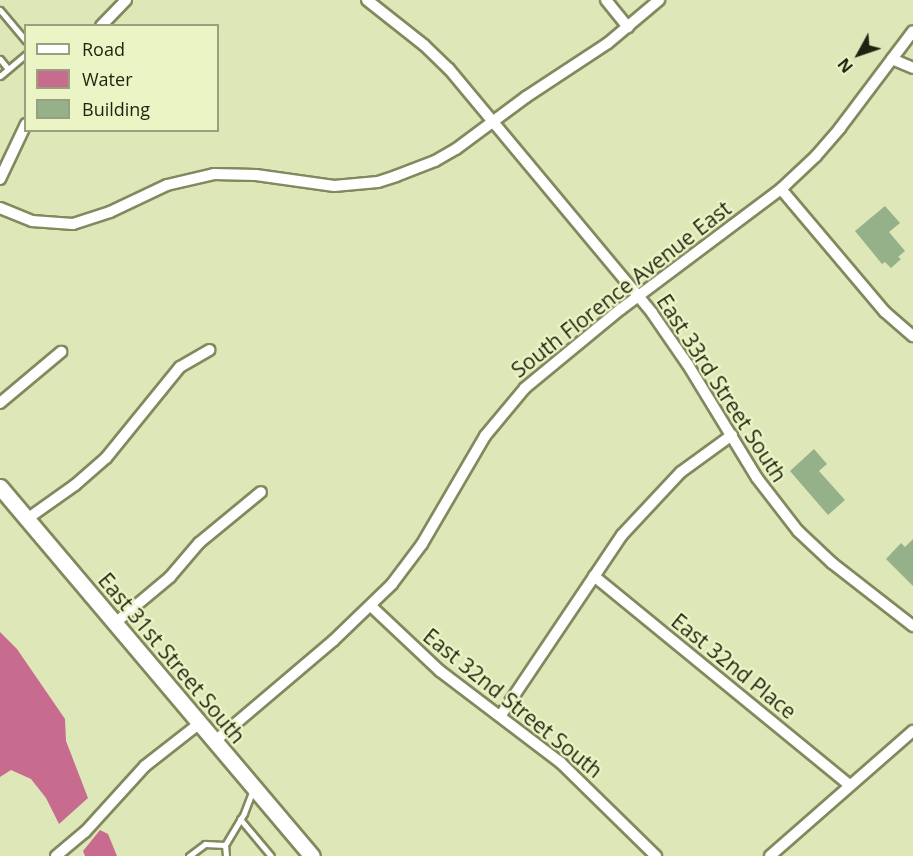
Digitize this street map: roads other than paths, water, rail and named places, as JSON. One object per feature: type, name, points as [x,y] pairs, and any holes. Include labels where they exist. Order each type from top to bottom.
[{"type":"main road","name":"East 31st Street South","points":[[3,496],[27,519],[312,856]]},
{"type":"street","points":[[103,24],[126,0]]},
{"type":"street","name":"East 33rd Street South","points":[[367,0],[424,45],[638,296],[688,364],[757,478],[798,531],[832,563],[913,626]]},
{"type":"street","points":[[606,0],[628,27]]},
{"type":"street","points":[[0,208],[32,221],[73,224],[110,212],[167,185],[214,174],[256,175],[334,186],[378,182],[435,161],[628,27],[659,0]]},
{"type":"street","name":"South Florence Avenue East","points":[[215,741],[371,606],[392,584],[422,544],[468,463],[503,411],[545,370],[638,296],[781,189],[816,156],[840,128],[913,31]]},
{"type":"street","points":[[892,59],[913,68]]},
{"type":"street","points":[[0,179],[24,128]]},
{"type":"street","points":[[781,189],[885,312],[913,336]]},
{"type":"street","points":[[27,519],[75,485],[106,458],[180,367],[209,350]]},
{"type":"street","points":[[0,403],[61,352]]},
{"type":"street","points":[[501,715],[622,535],[681,472],[732,435]]},
{"type":"street","points":[[115,623],[170,577],[200,543],[261,492]]},
{"type":"street","name":"East 32nd Place","points":[[594,576],[849,785]]},
{"type":"street","name":"East 32nd Street South","points":[[371,606],[441,671],[501,715],[568,770],[656,856]]},
{"type":"street","points":[[56,856],[85,832],[145,766],[200,723]]},
{"type":"street","points":[[770,856],[913,731]]},
{"type":"lane","points":[[0,10],[24,39]]},
{"type":"lane","points":[[0,76],[24,56]]},
{"type":"lane","points":[[0,59],[8,69]]},
{"type":"lane","points":[[226,856],[225,845],[254,787]]},
{"type":"lane","points":[[240,819],[271,856]]},
{"type":"lane","points":[[189,856],[205,844],[225,845]]},
{"type":"water","points":[[0,632],[17,649],[65,719],[66,741],[88,798],[59,824],[46,798],[31,779],[11,770],[0,777]]},
{"type":"water","points":[[100,830],[108,834],[117,856],[85,856],[83,851]]}]
